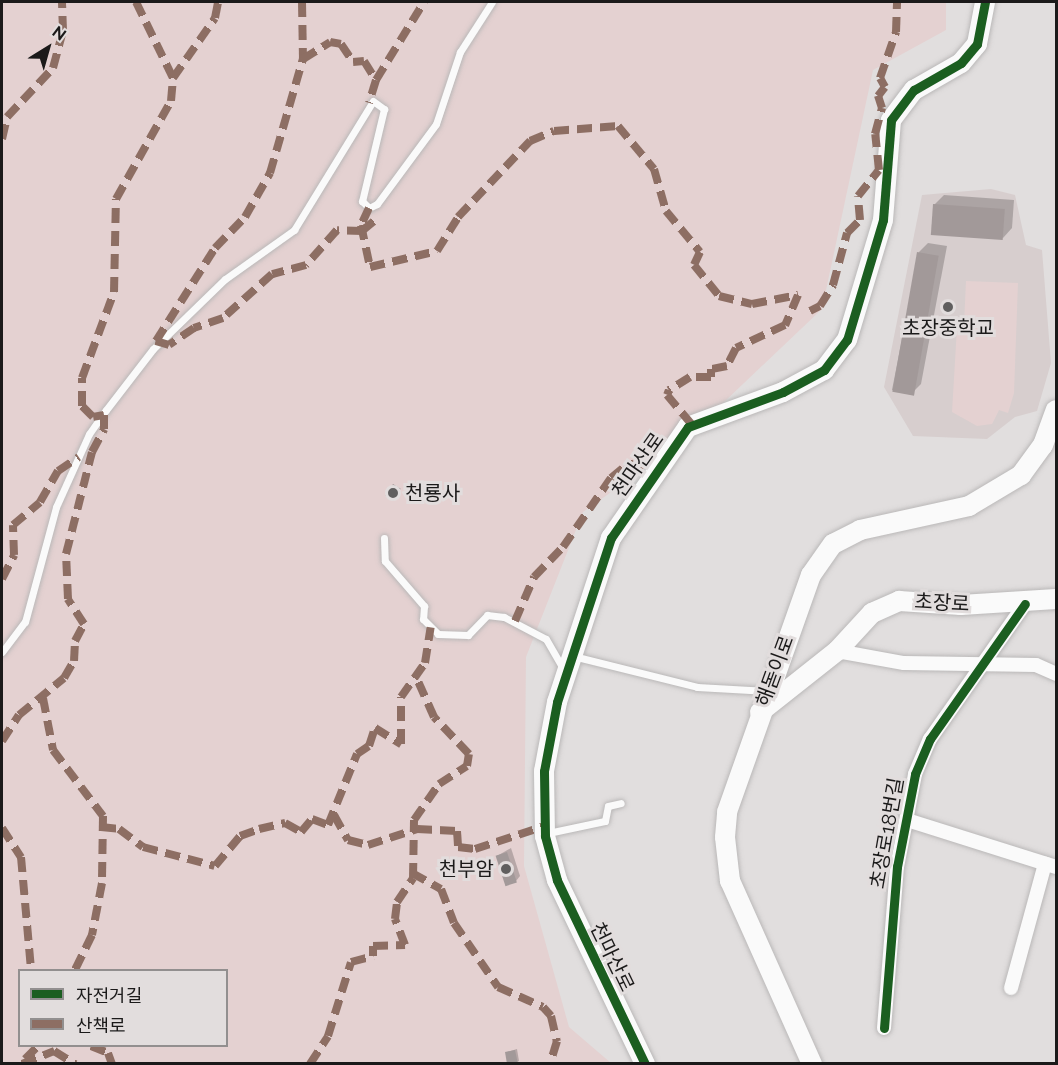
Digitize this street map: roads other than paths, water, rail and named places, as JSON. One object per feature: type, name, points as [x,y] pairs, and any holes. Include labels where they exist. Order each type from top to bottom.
[{"type":"street","name":"천마산로","points":[[640,1061],[556,880],[545,833],[544,771],[573,656],[611,538],[688,427],[783,392],[824,370],[848,340],[883,220],[891,120],[914,90],[961,63],[977,44],[985,2]]},
{"type":"street","name":"해돋이로","points":[[812,1064],[726,861],[727,812],[760,712],[810,575],[833,544],[860,530],[969,506],[1021,475],[1036,456],[1056,410]]},
{"type":"street","name":"초장로","points":[[760,712],[837,651],[872,613],[899,601],[1025,604],[1056,599]]},
{"type":"street","name":"초장로18번길","points":[[884,1028],[897,867],[915,774],[930,739],[1025,604]]},
{"type":"street","points":[[837,651],[904,663],[1036,665],[1056,674]]},
{"type":"street","points":[[907,820],[1051,865],[1011,988]]},
{"type":"lane","points":[[2,652],[25,622],[56,507],[88,434],[153,349],[225,279],[294,230],[373,101],[384,109],[363,201],[369,208],[377,204],[436,124],[460,52],[492,2]]},
{"type":"lane","points":[[384,538],[385,561],[424,606],[423,619],[438,634],[468,635],[487,615],[504,617],[546,639],[567,677]]},
{"type":"lane","points":[[573,656],[697,687],[768,691]]},
{"type":"lane","points":[[545,833],[604,821],[608,806],[621,803]]},
{"type":"place","name":"초장중학교","points":[[948,307]]},
{"type":"place","name":"천룡사","points":[[393,493]]},
{"type":"place","name":"천부암","points":[[506,869]]}]
